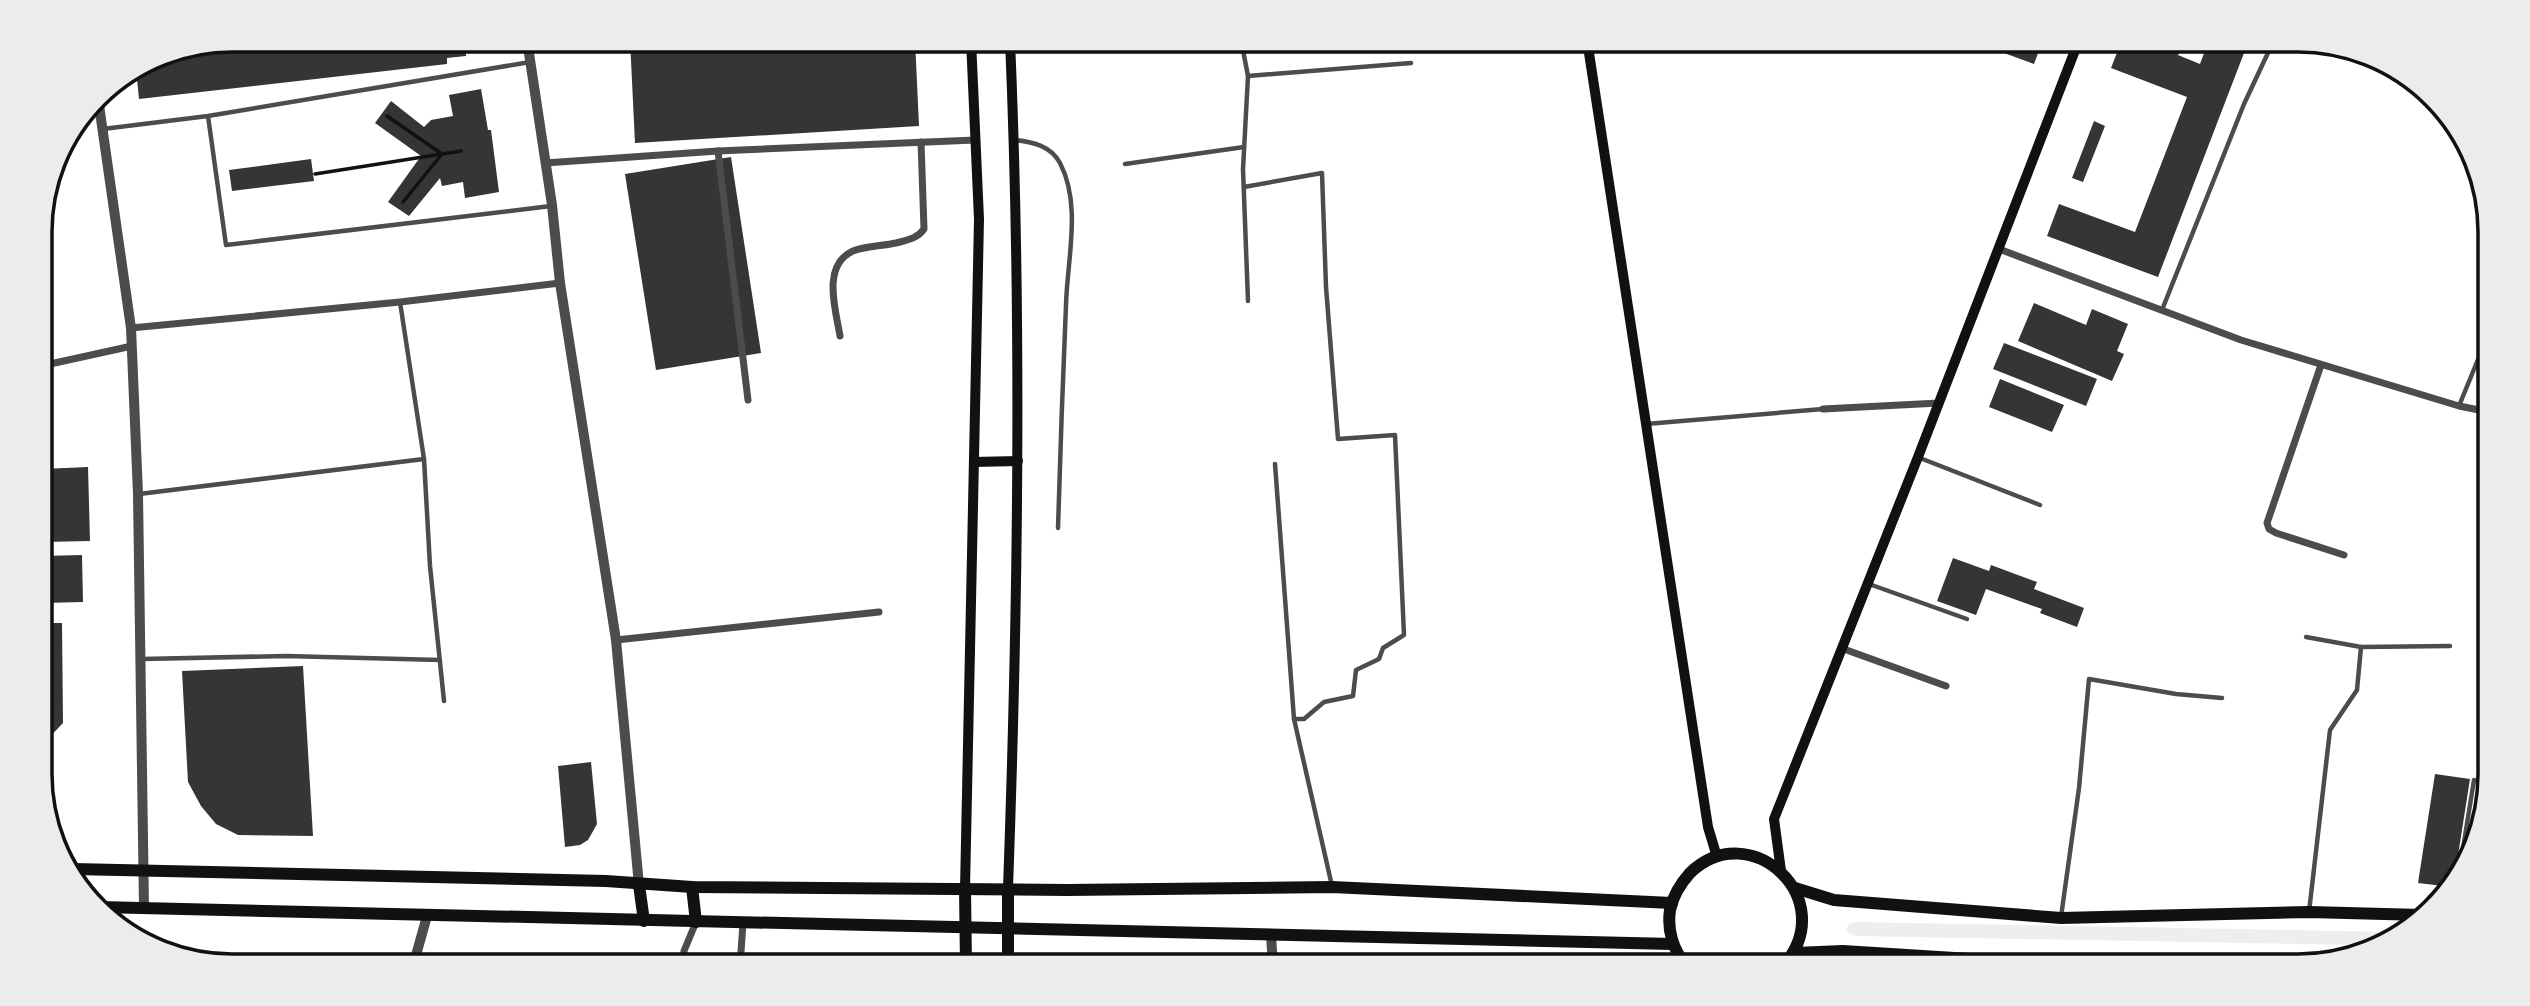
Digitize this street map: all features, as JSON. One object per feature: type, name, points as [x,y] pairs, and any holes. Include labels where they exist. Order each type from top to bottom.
[{"type":"main road","points":[[1589,52],[1708,827],[1717,857]]},
{"type":"main road","points":[[1781,870],[1774,819],[1918,457],[2073,52]]},
{"type":"main road","points":[[966,954],[965,889],[979,219],[972,53]]},
{"type":"main road","points":[[1008,954],[1018,461],[1017,212],[1011,53]]},
{"type":"main road","points":[[974,462],[1018,461]]},
{"type":"main road","points":[[1679,953],[1673,944],[1668,923],[1672,903],[1682,882],[1697,866],[1717,857],[1739,854],[1761,859],[1781,870],[1795,888],[1802,909],[1802,932],[1795,953],[1843,951],[1876,953]]},
{"type":"main road","points":[[81,869],[606,881],[692,887],[1332,887],[1672,903]]},
{"type":"main road","points":[[639,885],[644,921]]},
{"type":"main road","points":[[692,887],[696,922]]},
{"type":"main road","points":[[1795,888],[1834,900],[2060,918],[2309,912],[2409,915]]},
{"type":"main road","points":[[112,907],[1673,944]]},
{"type":"street","points":[[529,53],[552,205],[560,283],[616,640],[639,885]]},
{"type":"street","points":[[100,111],[131,328],[138,494],[144,908]]},
{"type":"street","points":[[545,163],[718,151],[975,140]]},
{"type":"street","points":[[841,336],[832,284],[842,257],[862,248],[913,239],[925,229],[921,142]]},
{"type":"street","points":[[718,151],[748,400]]},
{"type":"street","points":[[1999,249],[2161,310],[2320,365],[2478,410]]},
{"type":"street","points":[[131,328],[400,302],[560,283]]},
{"type":"street","points":[[53,363],[132,346]]},
{"type":"street","points":[[2320,365],[2267,523],[2269,529],[2276,533],[2344,555]]},
{"type":"street","points":[[1823,409],[1939,403]]},
{"type":"street","points":[[616,640],[879,612]]},
{"type":"street","points":[[1841,648],[1946,686]]},
{"type":"street","points":[[416,954],[427,916]]},
{"type":"street","points":[[684,954],[696,922]]},
{"type":"street","points":[[741,954],[743,923]]},
{"type":"street","points":[[1271,935],[1272,953]]},
{"type":"lane","points":[[2161,310],[2244,104],[2268,52]]},
{"type":"lane","points":[[1243,53],[1248,76],[1244,147],[1248,302]]},
{"type":"lane","points":[[102,130],[208,116],[530,62]]},
{"type":"lane","points":[[1248,76],[1411,63]]},
{"type":"lane","points":[[208,116],[226,245],[552,205]]},
{"type":"lane","points":[[1014,140],[1035,143],[1049,150],[1059,161],[1069,186],[1072,220],[1067,279],[1058,528]]},
{"type":"lane","points":[[1125,164],[1244,147]]},
{"type":"lane","points":[[1244,187],[1322,173],[1326,287],[1338,439],[1395,435],[1404,635],[1383,648],[1379,659],[1356,670],[1353,696],[1324,702],[1304,719],[1294,719]]},
{"type":"lane","points":[[400,302],[424,459],[430,566],[444,701]]},
{"type":"lane","points":[[2459,406],[2478,359]]},
{"type":"lane","points":[[1646,424],[1823,409]]},
{"type":"lane","points":[[1918,457],[2040,505]]},
{"type":"lane","points":[[138,494],[424,459]]},
{"type":"lane","points":[[1275,464],[1294,719],[1332,887]]},
{"type":"lane","points":[[1867,583],[1967,619]]},
{"type":"lane","points":[[2306,637],[2361,647],[2450,646]]},
{"type":"lane","points":[[2309,912],[2330,730],[2357,690],[2361,647]]},
{"type":"lane","points":[[141,659],[286,656],[440,660]]},
{"type":"lane","points":[[2060,918],[2079,788],[2089,679],[2176,694],[2222,698]]},
{"type":"lane","points":[[2464,840],[2474,780]]},
{"type":"path","points":[[387,116],[442,154]]},
{"type":"path","points":[[315,174],[461,151]]},
{"type":"path","points":[[403,202],[442,154]]},
{"type":"shaded area","points":[[1856,922],[2382,932],[2352,945],[1856,936],[1846,929],[1849,924]]},
{"type":"building","points":[[2002,52],[2038,52],[2034,64]]},
{"type":"building","points":[[2117,52],[2179,52],[2178,55],[2200,64],[2204,52],[2244,52],[2158,277],[2047,236],[2059,204],[2135,232],[2187,97],[2111,68]]},
{"type":"building","points":[[221,53],[466,53],[466,56],[447,58],[447,64],[139,99],[137,81],[175,62],[198,56]]},
{"type":"building","points":[[631,53],[916,53],[919,126],[635,143]]},
{"type":"building","points":[[481,89],[488,130],[491,130],[499,192],[465,198],[463,182],[442,186],[440,178],[409,216],[388,202],[421,156],[375,123],[391,101],[424,127],[431,120],[453,116],[449,95]]},
{"type":"building","points":[[2094,121],[2105,126],[2083,182],[2072,178]]},
{"type":"building","points":[[731,157],[761,353],[656,370],[625,174]]},
{"type":"building","points":[[311,159],[314,181],[232,191],[229,170]]},
{"type":"building","points":[[2034,303],[2086,325],[2092,309],[2128,324],[2117,351],[2124,354],[2112,381],[2018,341]]},
{"type":"building","points":[[2004,343],[2097,379],[2086,406],[1993,369]]},
{"type":"building","points":[[2000,379],[2064,405],[2052,432],[1989,407]]},
{"type":"building","points":[[88,467],[90,541],[52,542],[53,469]]},
{"type":"building","points":[[82,555],[83,602],[52,603],[52,556]]},
{"type":"building","points":[[1953,558],[1989,571],[1991,565],[2037,582],[2034,589],[2084,608],[2077,627],[2040,613],[2042,609],[1986,589],[1976,615],[1937,601]]},
{"type":"building","points":[[52,623],[62,623],[63,723],[52,735]]},
{"type":"building","points":[[303,666],[313,836],[238,835],[216,824],[201,806],[188,782],[182,671]]},
{"type":"building","points":[[591,762],[597,824],[588,840],[580,845],[565,847],[558,766]]},
{"type":"building","points":[[2435,774],[2470,779],[2458,854],[2438,885],[2418,883]]}]
